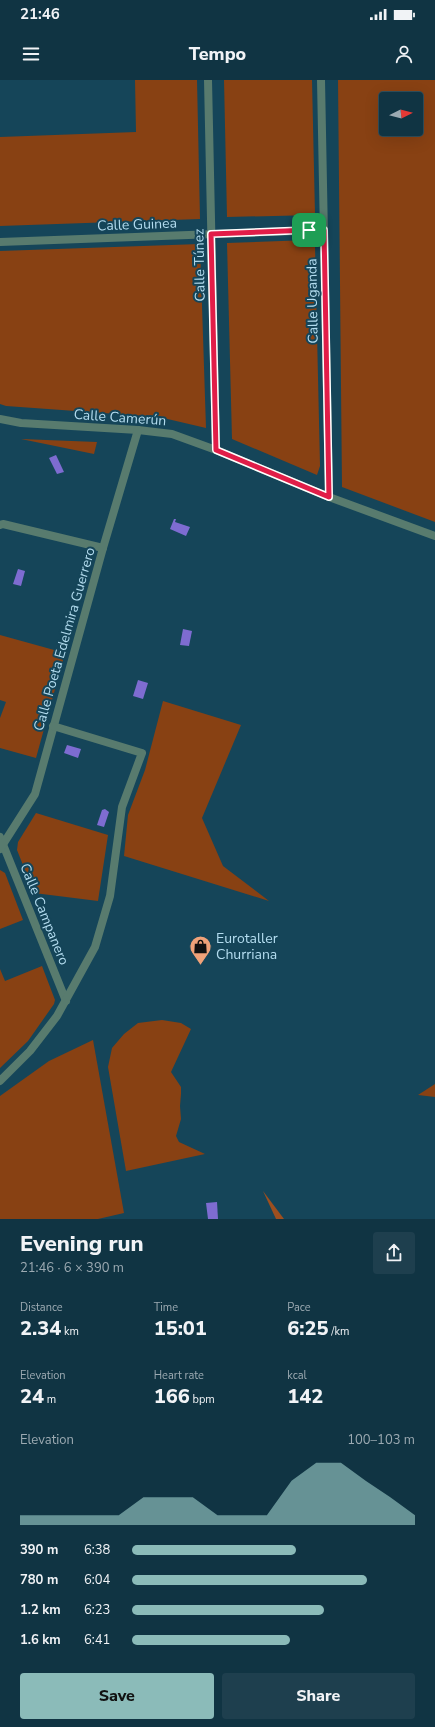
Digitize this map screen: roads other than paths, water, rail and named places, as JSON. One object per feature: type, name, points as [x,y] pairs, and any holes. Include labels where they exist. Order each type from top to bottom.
[{"type":"street","name":"Calle Túnez","points":[[208,80],[216,450]]},
{"type":"street","name":"Calle Uganda","points":[[321,80],[329,497]]},
{"type":"street","name":"Calle Guinea","points":[[0,242],[324,230]]},
{"type":"street","name":"Calle Camerún","points":[[0,419],[21,423],[138,430],[172,434],[216,450],[329,497],[435,536]]},
{"type":"street","name":"Calle Poeta Edelmira Guerrero","points":[[2,847],[34,794],[103,548],[138,430]]},
{"type":"street","points":[[0,525],[3,524],[103,548]]},
{"type":"street","points":[[0,1081],[30,1051],[66,1001],[95,947],[110,896],[122,807],[142,752],[53,726]]},
{"type":"street","name":"Calle Campanero","points":[[0,837],[2,847],[66,1001]]},
{"type":"place","name":"Eurotaller Churriana","points":[[201,966]]}]
